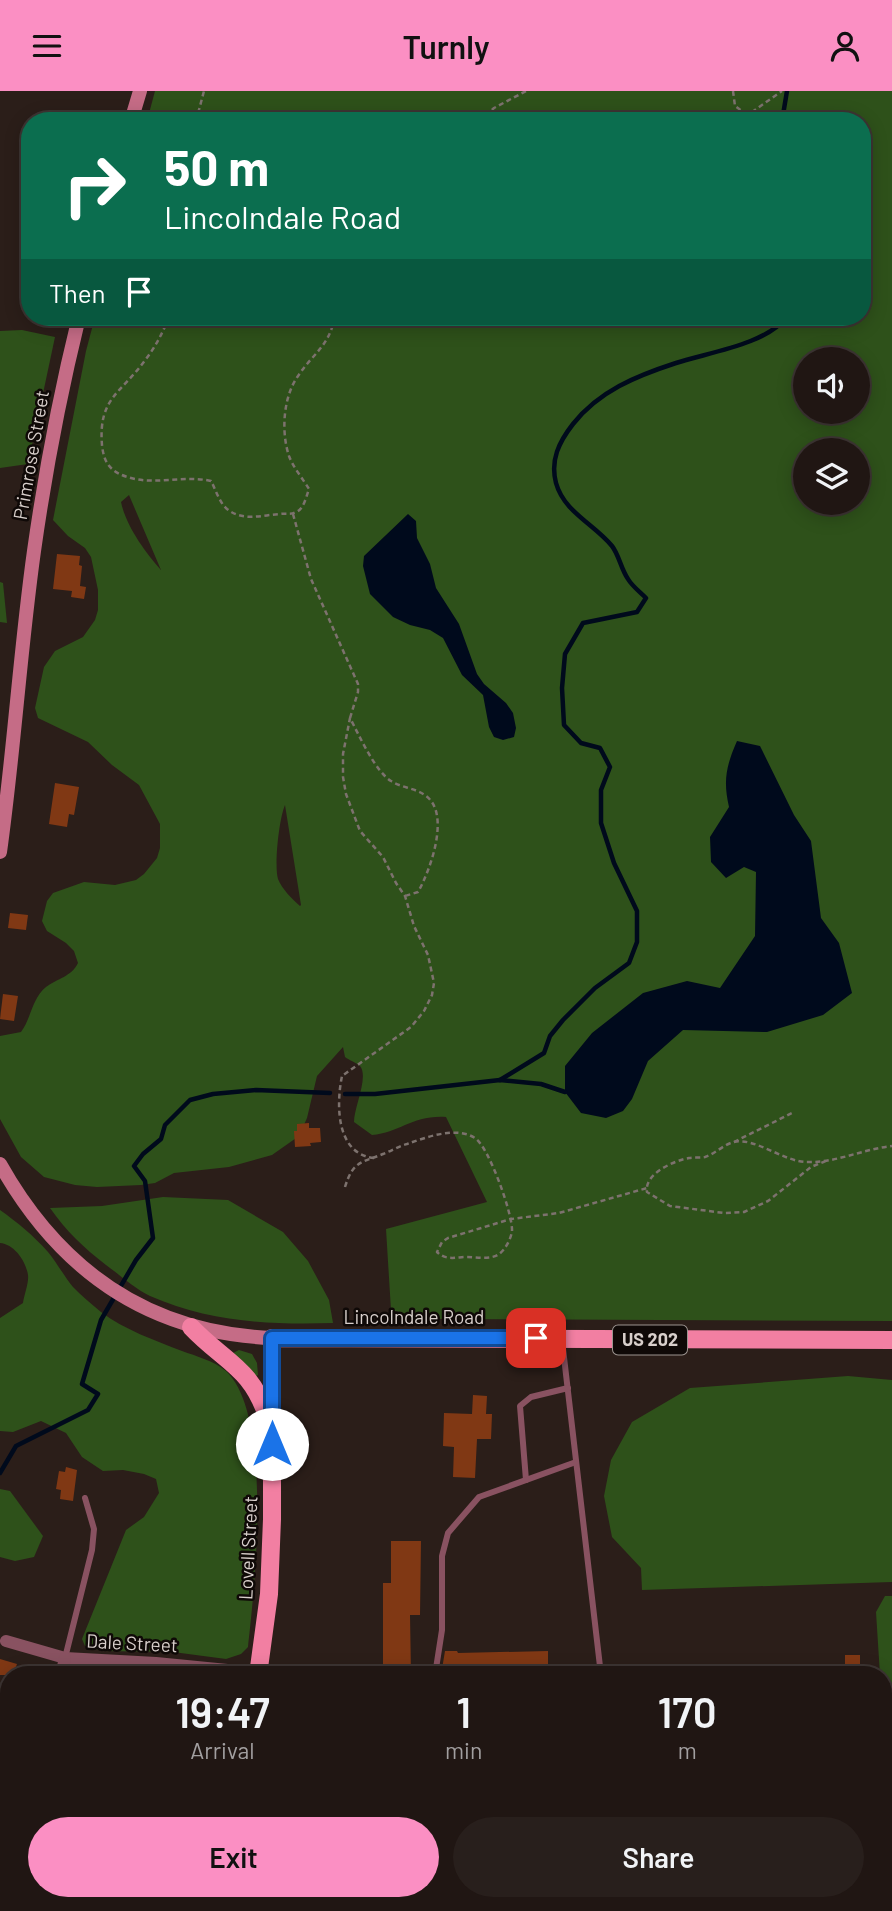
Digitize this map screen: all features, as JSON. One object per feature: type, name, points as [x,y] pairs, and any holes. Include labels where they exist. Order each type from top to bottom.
[{"type":"main road","points":[[134,112],[140,91]]},
{"type":"main road","name":"Primrose Street","points":[[0,852],[34,552],[66,370],[77,326]]},
{"type":"main road","points":[[2,1172],[40,1224],[90,1274],[118,1295],[191,1327],[245,1337],[272,1338]]},
{"type":"main road","points":[[191,1327],[209,1347],[226,1356],[249,1380],[267,1417],[272,1444]]},
{"type":"main road","name":"Lincolndale Road","points":[[272,1338],[892,1340]]},
{"type":"main road","name":"Lovell Street","points":[[259,1666],[269,1594],[272,1338]]},
{"type":"street","name":"Dale Street","points":[[6,1641],[65,1658],[184,1666]]},
{"type":"street","points":[[63,1666],[65,1658]]},
{"type":"lane","points":[[562,1338],[600,1666]]},
{"type":"lane","points":[[526,1480],[520,1406],[531,1397],[568,1388]]},
{"type":"lane","points":[[436,1666],[442,1630],[442,1556],[448,1533],[479,1497],[576,1462]]},
{"type":"lane","points":[[65,1658],[92,1550],[94,1529],[85,1498]]},
{"type":"path","points":[[198,112],[204,91]]},
{"type":"path","points":[[490,112],[526,91]]},
{"type":"path","points":[[733,91],[735,106],[752,112],[782,91]]},
{"type":"path","points":[[165,326],[145,361],[117,390],[105,409],[101,434],[104,462],[114,472],[133,479],[211,481],[228,510],[239,516],[254,517],[293,514],[299,511],[309,489],[289,458],[284,427],[288,397],[296,378],[325,346],[332,326]]},
{"type":"path","points":[[293,514],[311,579],[358,684],[343,754],[346,794],[360,831],[383,857],[405,896],[414,926],[433,968],[432,995],[411,1027],[342,1076],[340,1110],[345,1140],[351,1149],[363,1157],[374,1158]]},
{"type":"path","points":[[350,718],[370,754],[390,781],[425,795],[438,812],[435,845],[426,879],[418,892],[405,896]]},
{"type":"path","points":[[794,1112],[706,1156],[687,1158],[669,1165],[649,1180],[648,1192],[670,1206],[724,1213],[744,1212],[768,1201],[811,1167],[892,1146]]},
{"type":"path","points":[[345,1187],[354,1167],[361,1161],[445,1133],[464,1133],[476,1138],[486,1149],[494,1168],[511,1219],[511,1237],[498,1255],[489,1258],[448,1258],[437,1252],[442,1242],[448,1238],[511,1219],[559,1213],[647,1188]]},
{"type":"path","points":[[734,1142],[748,1143],[795,1161],[827,1161]]},
{"type":"green space","points":[[155,91],[892,91],[892,1321],[428,1319],[391,1310],[386,1229],[487,1202],[446,1117],[415,1121],[382,1134],[372,1135],[354,1122],[363,1077],[360,1066],[345,1057],[343,1047],[317,1076],[307,1118],[299,1136],[272,1155],[229,1167],[174,1173],[155,1183],[97,1187],[75,1185],[44,1177],[21,1157],[0,1119],[0,1036],[21,1032],[41,992],[68,974],[78,963],[74,951],[47,931],[42,921],[47,901],[53,893],[84,882],[115,885],[136,880],[157,858],[160,848],[160,824],[139,785],[112,765],[88,742],[38,718],[35,708],[44,667],[55,651],[83,637],[95,620],[98,610],[98,590],[91,557],[85,548],[68,536],[53,520],[93,326],[871,326],[871,112],[149,112]],"holes":[[[129,495],[161,570],[127,520],[121,502]],[[285,805],[301,905],[291,897],[278,879],[279,831]]]},
{"type":"green space","points":[[22,330],[55,337],[28,464],[0,468],[0,331]]},
{"type":"green space","points":[[0,582],[3,583],[7,623],[0,622]]},
{"type":"green space","points":[[163,1197],[228,1200],[283,1232],[308,1261],[329,1300],[333,1323],[240,1320],[172,1305],[133,1286],[90,1252],[50,1208],[102,1206]]},
{"type":"green space","points":[[0,1210],[37,1240],[73,1287],[101,1312],[140,1334],[216,1364],[226,1371],[241,1393],[250,1424],[255,1461],[257,1544],[248,1647],[241,1654],[226,1659],[173,1652],[103,1651],[85,1646],[82,1639],[126,1530],[144,1517],[159,1493],[156,1479],[144,1474],[123,1470],[103,1471],[82,1457],[66,1433],[41,1421],[13,1432],[0,1431],[0,1318],[23,1303],[28,1278],[25,1264],[18,1254],[10,1246],[0,1243]]},
{"type":"green space","points":[[239,1350],[252,1354],[257,1363],[258,1375],[254,1377],[233,1353]]},
{"type":"green space","points":[[848,1376],[892,1380],[892,1582],[642,1590],[641,1568],[612,1537],[604,1496],[611,1460],[632,1422],[690,1388]]},
{"type":"green space","points":[[0,1489],[10,1491],[43,1536],[34,1557],[15,1561],[0,1557]]},
{"type":"green space","points":[[885,1596],[892,1596],[892,1666],[879,1666],[876,1612]]},
{"type":"water","points":[[408,514],[416,521],[417,538],[430,564],[436,588],[459,624],[477,674],[513,713],[516,728],[514,737],[503,740],[494,737],[489,727],[483,695],[462,675],[443,638],[430,630],[393,617],[370,594],[363,566],[364,556]]},
{"type":"water","points":[[737,741],[760,746],[794,815],[811,841],[821,918],[839,943],[852,993],[823,1015],[767,1032],[683,1030],[648,1061],[632,1099],[623,1111],[606,1118],[581,1113],[565,1092],[565,1066],[592,1033],[643,993],[687,981],[720,988],[755,936],[756,872],[744,867],[726,878],[711,862],[710,837],[729,807],[727,774]]},
{"type":"building","points":[[57,554],[80,556],[80,586],[86,587],[84,599],[71,597],[72,591],[53,589]]},
{"type":"building","points":[[55,783],[79,787],[74,815],[69,814],[67,827],[49,824]]},
{"type":"building","points":[[10,913],[28,915],[26,930],[8,928]]},
{"type":"building","points":[[3,994],[18,996],[14,1021],[0,1019]]},
{"type":"building","points":[[309,1123],[309,1128],[320,1128],[321,1142],[295,1147],[294,1131],[297,1131],[297,1124]]},
{"type":"building","points":[[473,1395],[487,1396],[486,1414],[492,1414],[491,1439],[477,1439],[475,1478],[453,1477],[454,1447],[443,1446],[444,1413],[472,1414]]},
{"type":"building","points":[[66,1467],[77,1470],[73,1501],[60,1499],[61,1490],[56,1489],[59,1471],[65,1472]]},
{"type":"building","points":[[391,1541],[421,1541],[420,1615],[410,1615],[411,1666],[383,1666],[383,1583],[391,1583]]},
{"type":"building","points":[[445,1651],[548,1651],[548,1666],[442,1666]]},
{"type":"building","points":[[845,1655],[860,1655],[860,1666],[845,1666]]},
{"type":"building","points":[[0,1659],[17,1664],[16,1666],[0,1666]]},
{"type":"waterway","points":[[784,112],[787,91]]},
{"type":"waterway","points":[[500,1080],[544,1053],[550,1036],[563,1020],[595,988],[629,963],[637,942],[637,911],[614,863],[601,823],[601,790],[610,767],[600,748],[581,743],[564,725],[562,688],[565,654],[583,623],[637,612],[646,598],[630,582],[612,546],[572,510],[560,493],[554,475],[557,452],[568,431],[583,412],[619,386],[661,368],[751,341],[777,326]]},
{"type":"waterway","points":[[345,1094],[375,1094],[500,1080],[541,1084],[565,1092]]},
{"type":"waterway","points":[[0,1473],[16,1446],[88,1410],[98,1394],[82,1384],[101,1320],[136,1260],[153,1238],[145,1181],[134,1166],[143,1154],[161,1139],[165,1125],[190,1100],[213,1094],[256,1090],[330,1093]]},
{"type":"route","points":[[272,1444],[272,1338],[536,1338]]}]
